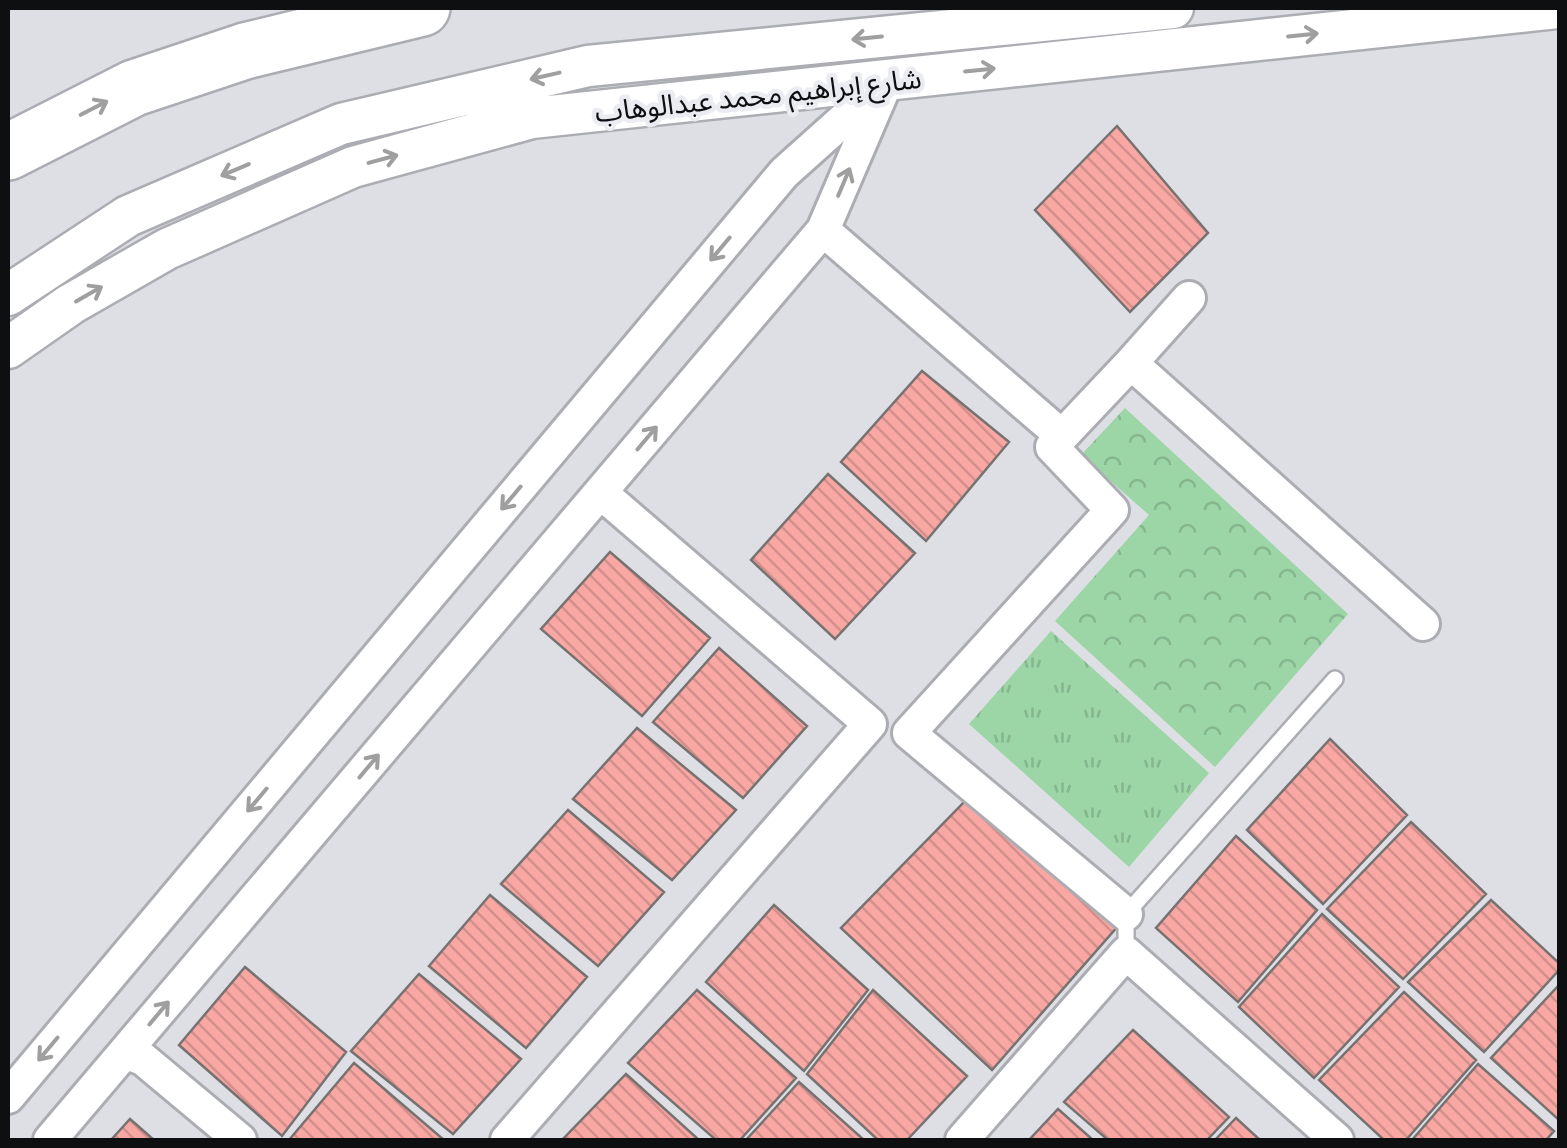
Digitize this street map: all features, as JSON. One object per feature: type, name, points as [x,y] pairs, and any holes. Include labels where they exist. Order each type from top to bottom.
[{"type":"highway","points":[[8,152],[134,88],[245,51],[422,8]]},
{"type":"street","points":[[8,295],[128,216],[341,124],[588,66],[1173,8]]},
{"type":"street","name":"شارع إبراهيم محمد عبدالوهاب","points":[[8,348],[71,304],[166,249],[353,167],[532,118],[1557,8]]},
{"type":"street","points":[[50,1140],[823,230],[887,80]]},
{"type":"street","points":[[8,1097],[784,173],[887,80]]},
{"type":"street","points":[[823,230],[1062,436]]},
{"type":"street","points":[[909,733],[1112,510],[1052,447],[1189,298]]},
{"type":"street","points":[[1130,363],[1423,624]]},
{"type":"street","points":[[600,494],[870,724],[909,733],[1126,914]]},
{"type":"street","points":[[507,1140],[870,724]]},
{"type":"street","points":[[962,1140],[1126,953],[1336,1140]]},
{"type":"street","points":[[125,1052],[144,1060],[240,1140]]},
{"type":"lane","points":[[1126,953],[1126,914],[1335,679]]},
{"type":"green space","points":[[1125,408],[1348,614],[1215,767],[1055,621],[1149,515],[1081,455]]},
{"type":"green space","points":[[1051,631],[1209,773],[1129,867],[969,724]]},
{"type":"building","points":[[1117,126],[1208,233],[1130,312],[1035,210]]},
{"type":"building","points":[[922,371],[1009,442],[926,541],[841,462]]},
{"type":"building","points":[[828,474],[915,553],[835,639],[751,560]]},
{"type":"building","points":[[610,552],[710,638],[642,716],[541,629]]},
{"type":"building","points":[[719,648],[807,726],[743,798],[653,722]]},
{"type":"building","points":[[637,728],[736,810],[672,880],[573,799]]},
{"type":"building","points":[[1330,739],[1407,815],[1323,904],[1247,830]]},
{"type":"building","points":[[971,795],[1118,926],[992,1070],[841,928]]},
{"type":"building","points":[[568,810],[664,892],[598,966],[501,884]]},
{"type":"building","points":[[1411,822],[1486,894],[1403,979],[1327,909]]},
{"type":"building","points":[[1236,836],[1317,910],[1238,1002],[1156,928]]},
{"type":"building","points":[[490,895],[587,977],[526,1048],[429,966]]},
{"type":"building","points":[[1491,900],[1560,964],[1560,969],[1484,1052],[1408,982]]},
{"type":"building","points":[[774,905],[868,990],[804,1071],[706,982]]},
{"type":"building","points":[[1322,914],[1399,987],[1314,1078],[1239,1007]]},
{"type":"building","points":[[245,967],[346,1052],[282,1136],[179,1045]]},
{"type":"building","points":[[419,974],[521,1059],[453,1134],[351,1051]]},
{"type":"building","points":[[1560,984],[1560,1121],[1491,1058]]},
{"type":"building","points":[[697,990],[796,1078],[740,1140],[716,1140],[628,1063]]},
{"type":"building","points":[[873,990],[967,1076],[907,1140],[878,1140],[807,1074]]},
{"type":"building","points":[[1404,992],[1476,1060],[1406,1140],[1384,1140],[1319,1080]]},
{"type":"building","points":[[1133,1030],[1229,1117],[1207,1140],[1108,1140],[1064,1102]]},
{"type":"building","points":[[354,1063],[444,1140],[289,1140]]},
{"type":"building","points":[[1478,1064],[1554,1131],[1546,1140],[1412,1140]]},
{"type":"building","points":[[626,1074],[699,1140],[562,1140]]},
{"type":"building","points":[[799,1082],[864,1140],[746,1140]]},
{"type":"building","points":[[1058,1109],[1093,1140],[1029,1140]]},
{"type":"building","points":[[1236,1118],[1260,1140],[1215,1140]]},
{"type":"building","points":[[130,1119],[154,1140],[111,1140]]}]
